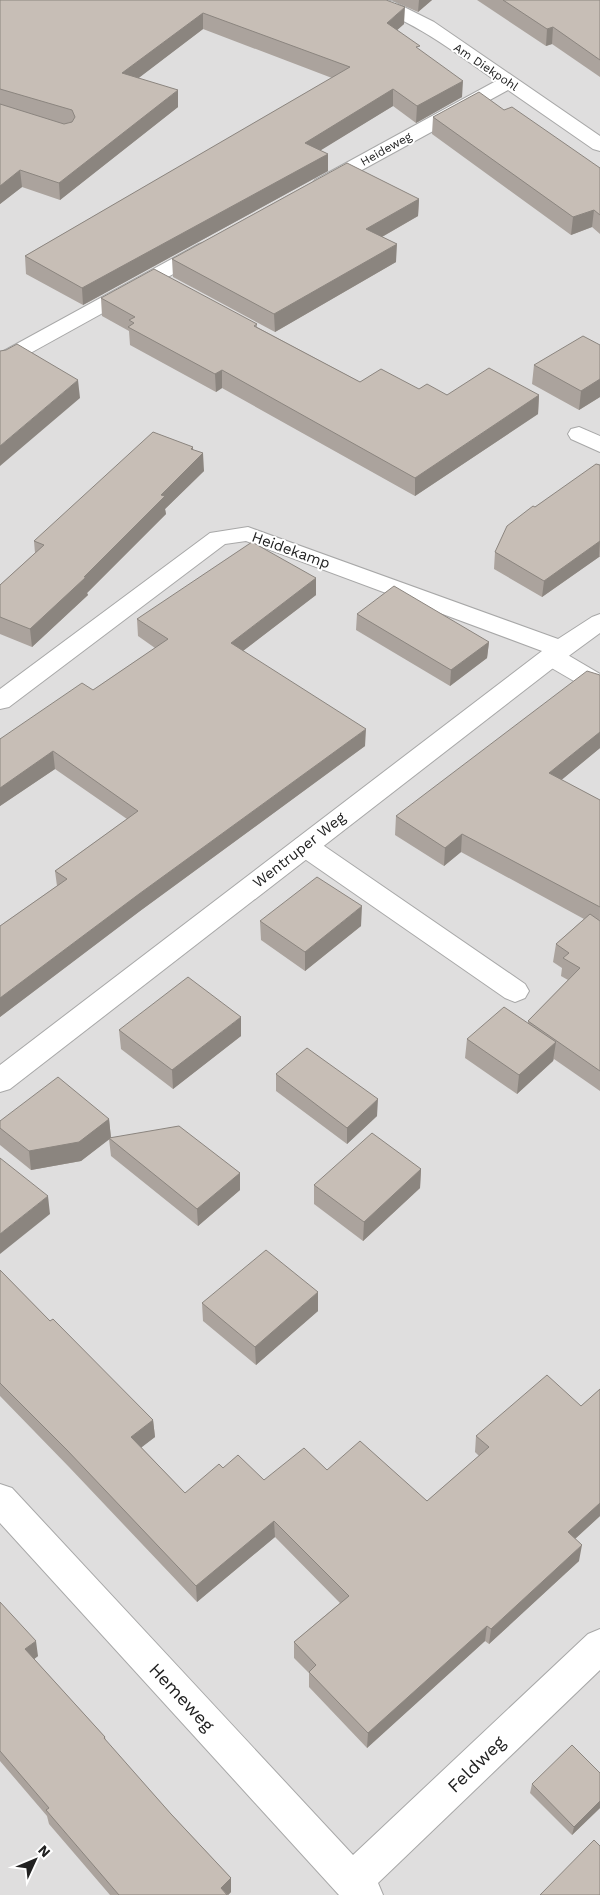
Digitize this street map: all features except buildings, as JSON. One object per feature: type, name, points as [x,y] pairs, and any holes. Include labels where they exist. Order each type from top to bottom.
[{"type":"street","name":"Am Diekpohl","points":[[366,0],[388,6],[428,26],[600,145]]},
{"type":"street","name":"Heideweg","points":[[310,191],[510,82]]},
{"type":"street","points":[[0,362],[162,281],[223,238]]},
{"type":"street","points":[[579,434],[600,445]]},
{"type":"street","name":"Heidekamp","points":[[0,701],[218,538],[248,534],[557,653],[600,685]]},
{"type":"street","name":"Wentruper Weg","points":[[0,1081],[557,653],[600,622]]},
{"type":"street","points":[[305,846],[516,991]]},
{"type":"street","name":"Hemeweg","points":[[0,1499],[358,1888]]},
{"type":"street","name":"Feldweg","points":[[358,1888],[600,1646]]},
{"type":"shaded area","points":[[0,0],[600,0],[600,1895],[0,1895]]}]
